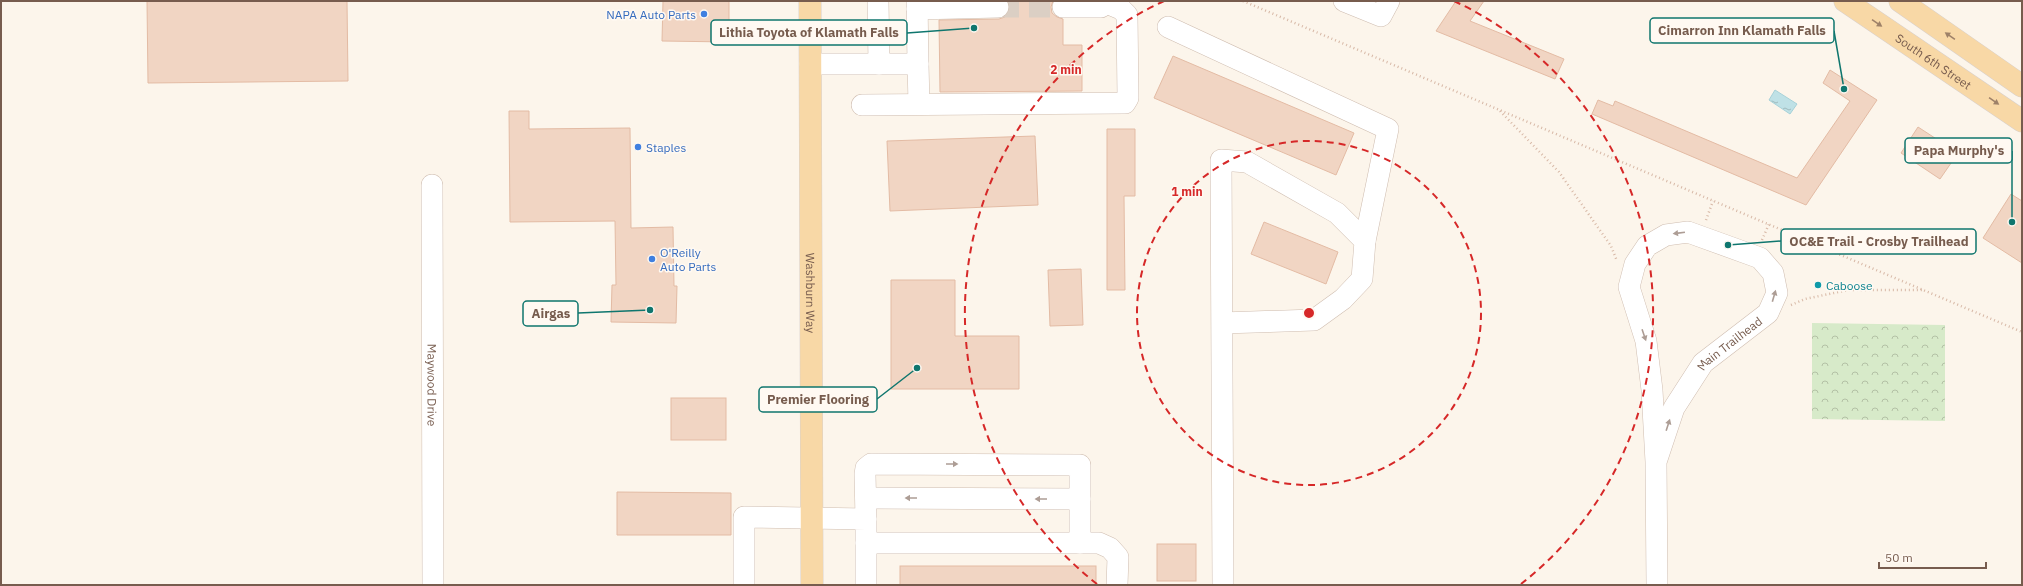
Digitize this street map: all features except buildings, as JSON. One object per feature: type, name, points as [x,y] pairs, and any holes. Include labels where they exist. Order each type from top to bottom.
[{"type":"main road","name":"Washburn Way","points":[[810,1],[812,585]]},
{"type":"main road","name":"South 6th Street","points":[[1845,1],[2022,121]]},
{"type":"main road","points":[[1900,1],[2022,86]]},
{"type":"street","points":[[878,1],[879,64]]},
{"type":"street","points":[[1344,1],[1381,16],[1389,1]]},
{"type":"street","points":[[862,104],[1125,103],[1128,98],[1127,16],[1121,9],[1105,2],[1101,7],[1063,7]]},
{"type":"street","points":[[918,104],[917,5],[998,7]]},
{"type":"street","points":[[1168,27],[1388,129],[1365,241],[1362,279],[1343,299],[1314,320],[1222,323]]},
{"type":"street","points":[[810,64],[918,64]]},
{"type":"street","points":[[1223,585],[1221,160],[1247,162],[1337,213],[1365,241]]},
{"type":"street","name":"Maywood Drive","points":[[432,185],[433,585]]},
{"type":"street","name":"Main Trailhead","points":[[1656,462],[1674,408],[1703,363],[1768,313],[1777,293],[1773,273],[1760,258],[1688,232],[1666,235],[1647,246],[1635,264],[1629,287],[1646,341],[1652,390],[1656,462],[1657,585]]},
{"type":"street","points":[[1652,390],[1679,400]]},
{"type":"street","points":[[866,585],[865,474],[866,468],[872,464],[1080,465],[1080,543]]},
{"type":"street","points":[[866,498],[1080,499]]},
{"type":"street","points":[[744,585],[744,517],[866,519]]},
{"type":"street","points":[[866,543],[1099,543],[1110,548],[1118,557],[1117,585]]},
{"type":"path","points":[[1243,1],[2022,332]]},
{"type":"path","points":[[1498,109],[1558,172],[1610,246],[1629,287]]},
{"type":"path","points":[[1699,236],[1714,200]]},
{"type":"path","points":[[1768,313],[1805,299],[1848,290],[1923,290]]},
{"type":"green space","points":[[1812,323],[1945,325],[1945,421],[1812,419]]},
{"type":"water","points":[[1775,90],[1797,104],[1790,114],[1769,100]]},
{"type":"tunnel","points":[[998,7],[1063,7]]},
{"type":"place","name":"NAPA Auto Parts","points":[[704,14]]},
{"type":"place","name":"Lithia Toyota of Klamath Falls","points":[[974,28]]},
{"type":"place","name":"Cimarron Inn Klamath Falls","points":[[1844,89]]},
{"type":"place","name":"Staples","points":[[638,147]]},
{"type":"place","name":"Papa Murphy's","points":[[2012,222]]},
{"type":"place","name":"OC&E Trail - Crosby Trailhead","points":[[1728,245]]},
{"type":"place","name":"O'Reilly Auto Parts","points":[[652,259]]},
{"type":"place","name":"Caboose","points":[[1818,285]]},
{"type":"place","name":"Airgas","points":[[650,310]]},
{"type":"place","name":"Premier Flooring","points":[[917,368]]}]
